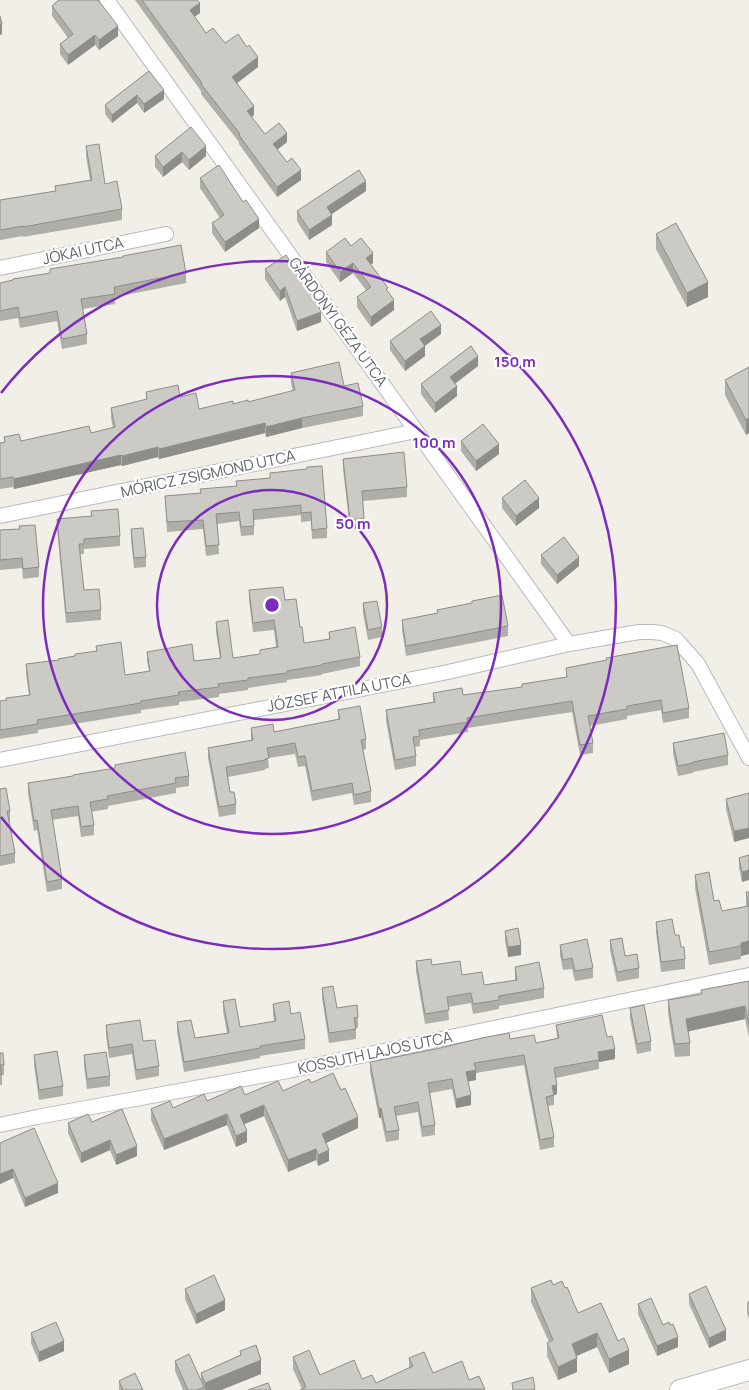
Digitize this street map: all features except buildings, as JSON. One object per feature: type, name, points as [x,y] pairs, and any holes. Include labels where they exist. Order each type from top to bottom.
[{"type":"main road","points":[[680,1390],[749,1370]]},
{"type":"street","name":"GÁRDONYI GÉZA UTCA","points":[[108,0],[569,644]]},
{"type":"street","name":"JÓKAI UTCA","points":[[0,268],[166,234]]},
{"type":"street","name":"MÓRICZ ZSIGMOND UTCA","points":[[0,516],[416,431]]},
{"type":"street","name":"JÓZSEF ATTILA UTCA","points":[[0,760],[448,672],[569,644],[639,632],[662,633],[676,639],[698,664],[749,758]]},
{"type":"street","name":"KOSSUTH LAJOS UTCA","points":[[0,1125],[37,1116],[288,1071],[749,975]]}]
